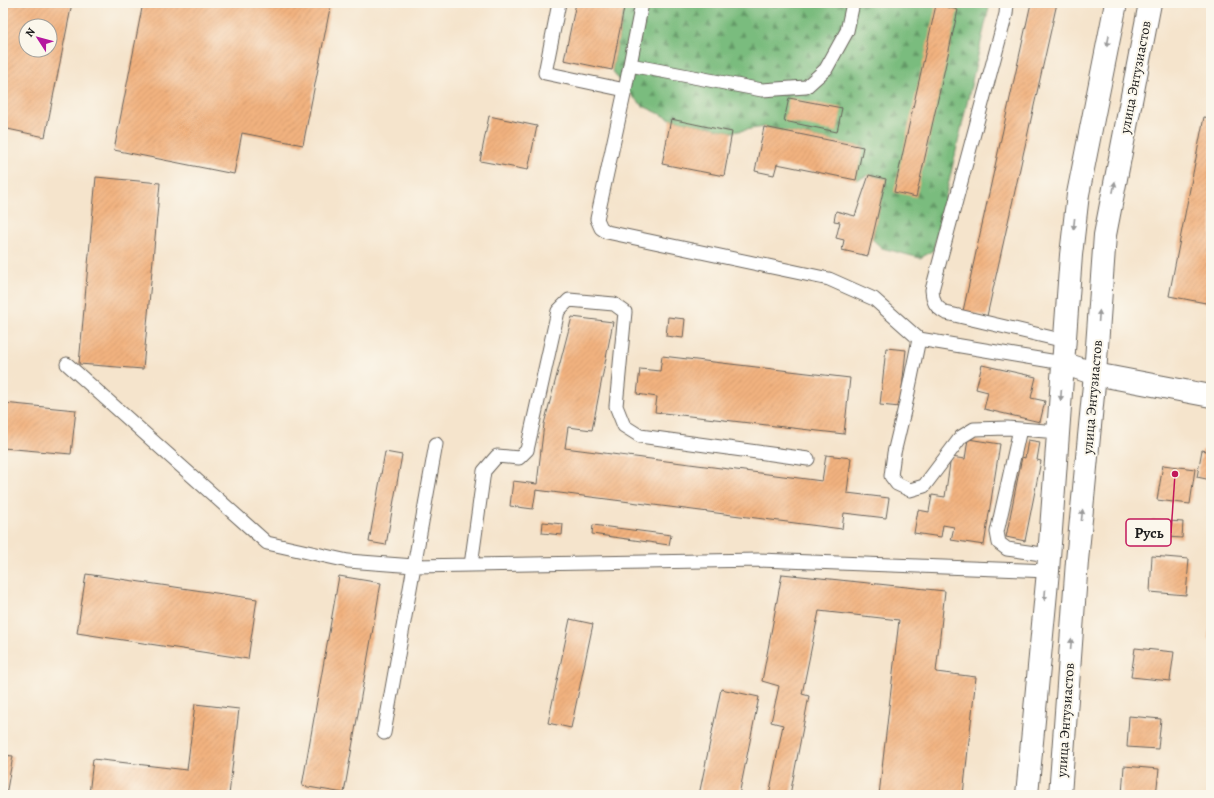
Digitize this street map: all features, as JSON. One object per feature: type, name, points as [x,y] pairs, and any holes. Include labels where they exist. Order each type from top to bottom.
[{"type":"main road","points":[[1027,795],[1048,563],[1071,255],[1078,194],[1116,3]]},
{"type":"main road","name":"улица Энтузиастов","points":[[1060,795],[1077,561],[1095,374],[1105,235],[1150,3]]},
{"type":"main road","points":[[1063,363],[1095,374],[1211,396]]},
{"type":"lane","points":[[559,3],[544,73],[625,90]]},
{"type":"lane","points":[[642,3],[597,219],[601,228],[607,232],[829,279],[874,299],[919,339],[1063,363]]},
{"type":"lane","points":[[630,65],[762,90],[806,87],[826,69],[847,31],[853,3]]},
{"type":"lane","points":[[1007,3],[1006,14],[932,290],[933,302],[940,310],[946,313],[1065,341]]},
{"type":"lane","points":[[471,565],[484,471],[497,456],[519,458],[527,450],[558,311],[569,300],[614,304],[625,312],[616,406],[624,426],[640,436],[808,459]]},
{"type":"lane","points":[[919,339],[894,453],[891,476],[897,484],[910,490],[924,486],[961,438],[974,429],[1007,428],[1058,432]]},
{"type":"lane","points":[[67,364],[267,543],[348,561],[414,566],[759,560],[1048,563]]},
{"type":"lane","points":[[1020,429],[997,532],[999,543],[1008,549],[1048,563]]},
{"type":"lane","points":[[384,734],[436,444]]},
{"type":"green space","points":[[625,3],[990,3],[933,251],[920,258],[882,248],[872,239],[886,179],[869,175],[856,180],[862,147],[764,127],[732,132],[671,119],[643,106],[629,93],[612,70]]},
{"type":"building","points":[[3,3],[72,3],[45,137],[3,128]]},
{"type":"building","points":[[143,3],[331,3],[303,145],[242,133],[234,174],[114,150]]},
{"type":"building","points":[[576,3],[625,3],[612,70],[564,60]]},
{"type":"building","points":[[932,3],[948,3],[947,7],[958,10],[916,197],[894,192],[936,5]]},
{"type":"building","points":[[1031,3],[1057,3],[987,316],[963,311]]},
{"type":"building","points":[[789,98],[842,108],[837,132],[784,121]]},
{"type":"building","points":[[489,116],[537,126],[528,170],[480,161]]},
{"type":"building","points":[[1204,117],[1211,118],[1211,304],[1169,296]]},
{"type":"building","points":[[671,119],[732,132],[724,176],[662,164]]},
{"type":"building","points":[[764,127],[863,147],[856,180],[777,164],[774,175],[755,171]]},
{"type":"building","points":[[869,175],[886,179],[868,256],[842,250],[844,240],[836,238],[840,222],[834,221],[836,211],[855,216]]},
{"type":"building","points":[[96,177],[160,183],[143,369],[79,364]]},
{"type":"building","points":[[572,317],[613,322],[592,430],[568,427],[565,448],[822,481],[826,455],[851,458],[847,493],[889,498],[886,518],[844,513],[842,529],[536,490],[533,509],[510,506],[513,481],[537,484],[544,424]]},
{"type":"building","points":[[668,317],[685,319],[683,338],[666,336]]},
{"type":"building","points":[[886,348],[906,350],[900,407],[880,405]]},
{"type":"building","points":[[662,356],[850,378],[844,434],[655,412],[657,397],[637,394],[640,369],[660,371]]},
{"type":"building","points":[[982,365],[1036,377],[1031,398],[1045,401],[1040,422],[984,409],[988,392],[976,389]]},
{"type":"building","points":[[3,403],[76,410],[71,454],[3,448]]},
{"type":"building","points":[[968,439],[1000,444],[984,545],[951,540],[954,527],[943,525],[941,537],[914,533],[918,510],[929,512],[932,495],[945,497],[951,457],[965,459]]},
{"type":"building","points":[[1028,440],[1040,442],[1037,460],[1041,461],[1025,541],[1006,537],[1022,457],[1025,458]]},
{"type":"building","points":[[1202,450],[1211,452],[1211,480],[1197,477]]},
{"type":"building","points":[[385,452],[402,455],[386,545],[369,542]]},
{"type":"building","points":[[1163,465],[1195,469],[1190,504],[1157,500]]},
{"type":"building","points":[[1152,520],[1183,522],[1182,538],[1151,536]]},
{"type":"building","points":[[543,522],[563,524],[562,535],[542,533]]},
{"type":"building","points":[[593,525],[671,535],[669,545],[592,534]]},
{"type":"building","points":[[1152,556],[1189,559],[1186,595],[1150,592]]},
{"type":"building","points":[[86,574],[257,599],[248,659],[77,633]]},
{"type":"building","points":[[782,574],[945,591],[936,672],[976,677],[963,795],[879,795],[899,620],[819,611],[802,694],[809,696],[790,795],[769,795],[783,725],[771,722],[779,686],[762,681]]},
{"type":"building","points":[[339,576],[381,583],[344,793],[302,786]]},
{"type":"building","points":[[570,619],[593,624],[571,728],[548,723]]},
{"type":"building","points":[[1211,626],[1211,639],[1208,638]]},
{"type":"building","points":[[1135,648],[1174,652],[1170,681],[1131,677]]},
{"type":"building","points":[[721,689],[759,697],[739,795],[699,795]]},
{"type":"building","points":[[195,704],[239,709],[229,795],[89,795],[93,759],[187,770]]},
{"type":"building","points":[[1129,716],[1161,719],[1158,749],[1127,747]]},
{"type":"building","points":[[3,755],[13,756],[6,795],[3,795]]},
{"type":"building","points":[[1124,766],[1159,769],[1156,795],[1122,795]]},
{"type":"place","name":"Русь","points":[[1175,474]]}]
